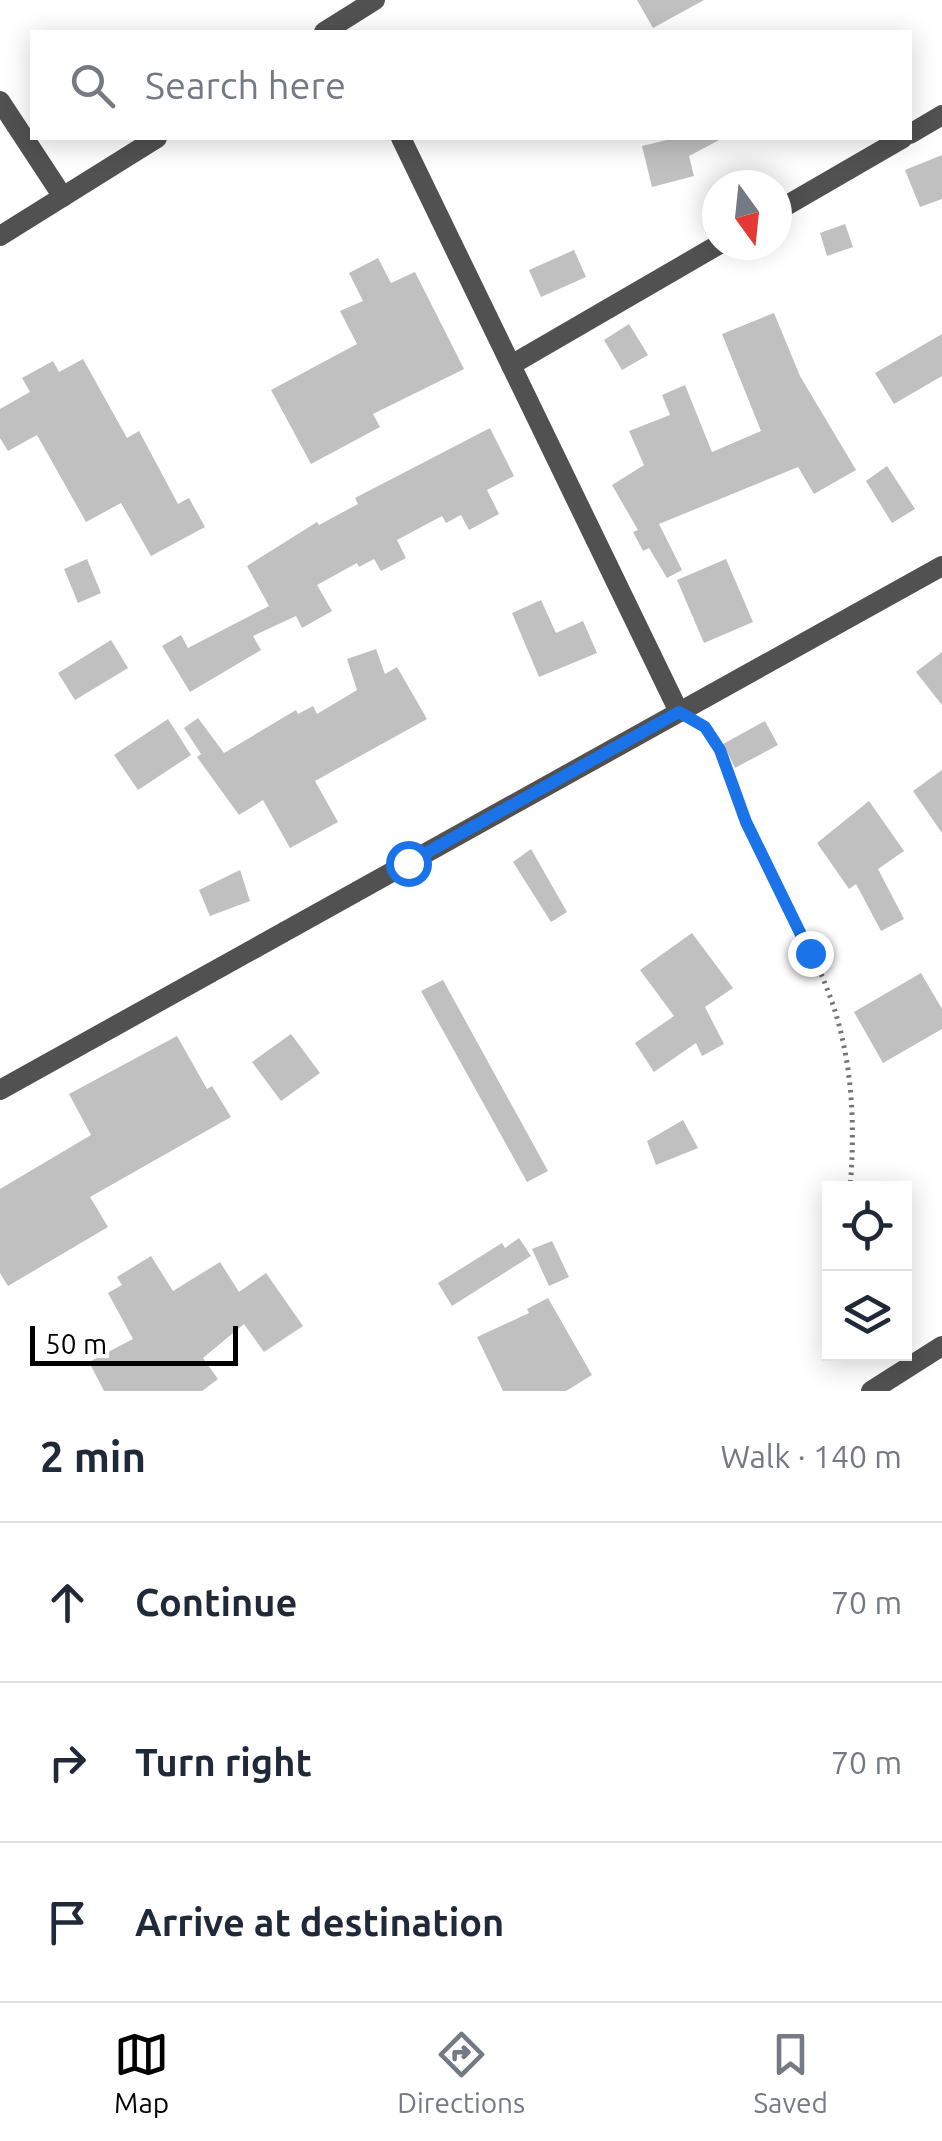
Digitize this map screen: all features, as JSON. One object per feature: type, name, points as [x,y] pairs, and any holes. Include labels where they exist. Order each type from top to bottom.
[{"type":"street","points":[[347,26],[376,0]]},
{"type":"street","points":[[0,101],[63,197]]},
{"type":"street","points":[[912,132],[942,115]]},
{"type":"street","points":[[0,236],[154,140]]},
{"type":"street","points":[[402,140],[679,712]]},
{"type":"street","points":[[792,202],[899,140]]},
{"type":"street","points":[[511,365],[702,254]]},
{"type":"street","points":[[0,1090],[942,566]]},
{"type":"street","points":[[871,1391],[906,1381],[942,1346]]},
{"type":"path","points":[[679,712],[705,727],[720,750],[746,822],[826,986],[844,1046],[855,1135],[851,1181]]},
{"type":"building","points":[[637,0],[704,0],[653,28]]},
{"type":"building","points":[[667,140],[719,140],[689,156],[694,176],[652,187],[642,146]]},
{"type":"building","points":[[942,155],[942,199],[920,207],[905,170]]},
{"type":"building","points":[[845,224],[853,247],[827,256],[820,233]]},
{"type":"building","points":[[574,250],[586,277],[541,297],[529,270]]},
{"type":"building","points":[[378,258],[391,283],[415,272],[464,369],[373,414],[380,427],[311,464],[271,390],[357,344],[340,311],[363,301],[349,273]]},
{"type":"building","points":[[774,313],[800,376],[856,470],[814,494],[798,467],[659,524],[682,570],[667,578],[649,548],[643,551],[633,532],[638,530],[612,485],[644,465],[629,431],[670,415],[662,395],[685,385],[712,452],[761,431],[722,334]]},
{"type":"building","points":[[629,324],[648,355],[622,370],[604,340]]},
{"type":"building","points":[[942,334],[942,376],[894,404],[875,373]]},
{"type":"building","points":[[83,359],[127,438],[139,431],[178,504],[189,498],[205,527],[151,556],[121,503],[86,522],[37,435],[8,451],[0,438],[0,409],[30,392],[22,378],[53,361],[59,372]]},
{"type":"building","points":[[490,428],[514,476],[487,490],[499,514],[469,530],[461,515],[446,523],[442,516],[397,540],[406,558],[381,571],[374,559],[359,567],[357,563],[317,585],[332,611],[302,628],[296,616],[253,636],[261,650],[190,692],[162,646],[181,635],[188,648],[269,606],[247,566],[317,522],[319,525],[358,504],[355,498]]},
{"type":"building","points":[[887,466],[915,509],[892,523],[866,481]]},
{"type":"building","points":[[87,559],[101,593],[78,603],[64,569]]},
{"type":"building","points":[[726,559],[753,622],[704,643],[677,580]]},
{"type":"building","points":[[541,600],[556,633],[583,621],[597,653],[539,677],[512,613]]},
{"type":"building","points":[[111,640],[128,668],[75,700],[58,673]]},
{"type":"building","points":[[376,649],[385,674],[397,667],[427,719],[315,781],[338,822],[290,848],[263,800],[239,815],[197,757],[201,754],[184,728],[198,718],[224,753],[296,710],[298,714],[313,706],[317,714],[357,690],[347,659]]},
{"type":"building","points":[[942,652],[942,705],[916,672]]},
{"type":"building","points":[[168,719],[191,755],[138,790],[114,755]]},
{"type":"building","points":[[765,721],[778,745],[735,768],[723,744]]},
{"type":"building","points":[[942,770],[942,833],[913,791]]},
{"type":"building","points":[[869,801],[904,851],[878,869],[904,919],[881,931],[856,884],[849,889],[817,843]]},
{"type":"building","points":[[531,849],[567,912],[551,922],[513,862]]},
{"type":"building","points":[[240,870],[250,901],[210,916],[199,890]]},
{"type":"building","points":[[692,933],[733,988],[705,1007],[724,1044],[702,1056],[696,1043],[654,1072],[635,1043],[674,1016],[640,970]]},
{"type":"building","points":[[921,973],[942,1009],[942,1029],[883,1063],[854,1012]]},
{"type":"building","points":[[443,980],[548,1171],[527,1182],[421,991]]},
{"type":"building","points":[[291,1034],[320,1073],[281,1101],[252,1062]]},
{"type":"building","points":[[177,1036],[207,1089],[212,1086],[231,1117],[90,1197],[108,1227],[8,1286],[0,1273],[0,1189],[91,1135],[69,1094]]},
{"type":"building","points":[[683,1120],[698,1148],[656,1165],[647,1141]]},
{"type":"building","points":[[519,1238],[531,1256],[452,1306],[438,1283],[502,1243],[505,1248]]},
{"type":"building","points":[[552,1241],[569,1277],[549,1286],[532,1249]]},
{"type":"building","points":[[151,1256],[173,1291],[220,1262],[239,1292],[266,1273],[303,1326],[264,1352],[244,1324],[203,1358],[218,1379],[202,1391],[104,1391],[89,1362],[133,1339],[108,1293],[122,1285],[117,1277]]},
{"type":"building","points":[[548,1298],[592,1375],[566,1391],[503,1391],[477,1337],[529,1313],[527,1309]]},
{"type":"route","points":[[408,863],[679,712],[705,727],[720,750],[746,822],[810,953]]}]
